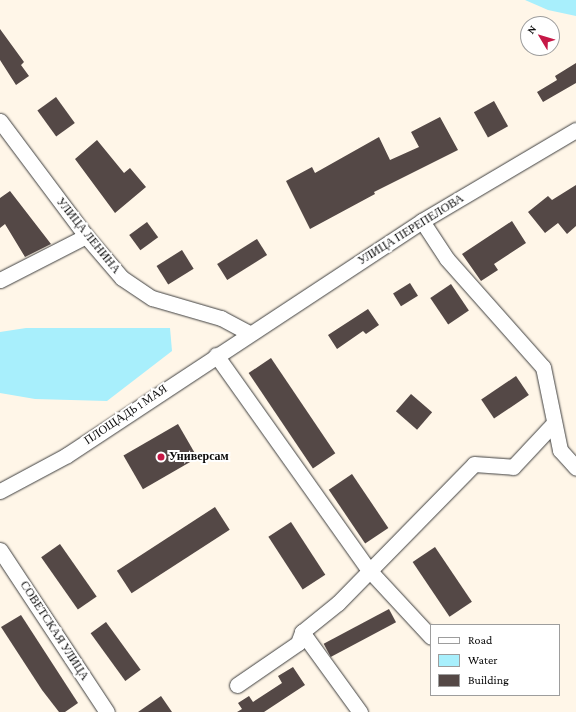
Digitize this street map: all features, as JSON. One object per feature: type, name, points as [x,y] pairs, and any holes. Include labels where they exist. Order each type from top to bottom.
[{"type":"street","name":"УЛИЦА ЛЕНИНА","points":[[0,121],[86,236],[122,278],[152,298],[221,318],[249,333]]},
{"type":"street","name":"УЛИЦА ПЕРЕПЕЛОВА","points":[[249,333],[422,221],[576,130]]},
{"type":"street","points":[[422,221],[447,259],[542,367],[560,450],[576,468]]},
{"type":"street","points":[[0,280],[86,236]]},
{"type":"street","name":"ПЛОЩАДЬ 1 МАЯ","points":[[0,491],[67,455],[249,333]]},
{"type":"street","points":[[216,355],[369,570],[430,636]]},
{"type":"street","points":[[237,684],[298,643],[302,632],[338,603],[474,464],[513,467],[554,423]]},
{"type":"street","name":"СОВЕТСКАЯ УЛИЦА","points":[[0,550],[107,712]]},
{"type":"street","points":[[302,632],[360,712]]},
{"type":"water","points":[[525,0],[576,0],[576,16],[548,10]]},
{"type":"water","points":[[26,328],[170,328],[172,351],[107,401],[35,399],[0,393],[0,332]]},
{"type":"building","points":[[0,29],[24,62],[21,65],[29,76],[16,85],[0,60]]},
{"type":"building","points":[[576,63],[576,83],[543,102],[537,92],[557,80],[555,76]]},
{"type":"building","points":[[56,97],[75,123],[56,136],[37,111]]},
{"type":"building","points":[[494,101],[508,126],[488,138],[474,112]]},
{"type":"building","points":[[440,117],[458,150],[374,192],[375,194],[310,229],[286,181],[312,167],[315,173],[379,137],[390,160],[419,147],[411,132]]},
{"type":"building","points":[[97,140],[124,173],[130,168],[146,187],[115,213],[75,159]]},
{"type":"building","points":[[576,185],[576,226],[567,234],[558,223],[545,233],[528,212],[548,196],[552,200]]},
{"type":"building","points":[[10,191],[51,244],[25,257],[5,224],[0,228],[0,198]]},
{"type":"building","points":[[512,221],[526,243],[494,264],[498,270],[481,281],[462,254]]},
{"type":"building","points":[[147,222],[158,237],[140,250],[129,235]]},
{"type":"building","points":[[257,239],[267,255],[227,280],[217,264]]},
{"type":"building","points":[[182,250],[194,269],[168,285],[157,266]]},
{"type":"building","points":[[410,283],[418,296],[401,306],[393,294]]},
{"type":"building","points":[[451,284],[469,311],[448,325],[430,298]]},
{"type":"building","points":[[368,309],[379,325],[366,334],[363,331],[337,349],[328,335]]},
{"type":"building","points":[[271,358],[335,453],[313,468],[249,373]]},
{"type":"building","points":[[516,376],[529,395],[494,419],[481,399]]},
{"type":"building","points":[[411,394],[432,412],[417,430],[396,411]]},
{"type":"building","name":"Универсам","points":[[178,424],[198,458],[143,489],[123,456]]},
{"type":"building","points":[[352,474],[388,528],[365,544],[329,490]]},
{"type":"building","points":[[215,507],[230,530],[132,593],[117,571]]},
{"type":"building","points":[[291,522],[325,575],[303,590],[268,537]]},
{"type":"building","points":[[60,544],[97,596],[78,610],[41,557]]},
{"type":"building","points":[[435,547],[472,602],[450,617],[413,562]]},
{"type":"building","points":[[389,609],[396,622],[331,657],[324,644]]},
{"type":"building","points":[[21,615],[78,703],[65,712],[59,712],[42,690],[1,627]]},
{"type":"building","points":[[106,622],[141,670],[125,681],[91,633]]},
{"type":"building","points":[[293,667],[305,685],[264,712],[237,712],[242,709],[238,703],[249,696],[253,702],[282,683],[278,676]]},
{"type":"building","points":[[161,696],[172,712],[138,712]]},
{"type":"place","name":"Универсам","points":[[161,457]]}]
